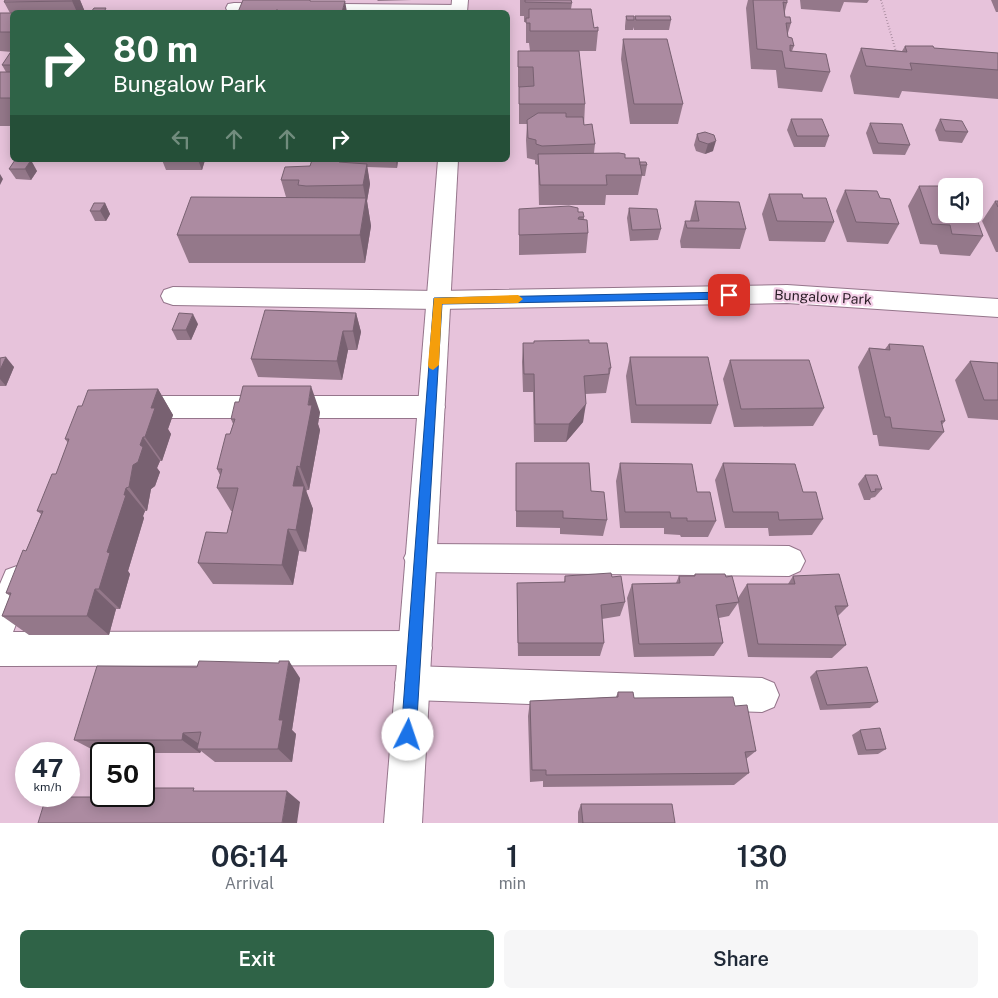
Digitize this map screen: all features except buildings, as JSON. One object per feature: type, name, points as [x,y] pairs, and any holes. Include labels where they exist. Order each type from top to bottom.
[{"type":"main road","points":[[235,7],[459,8]]},
{"type":"main road","points":[[403,823],[448,162]]},
{"type":"main road","name":"Bungalow Park","points":[[173,296],[438,300],[787,294],[998,308]]},
{"type":"main road","points":[[102,407],[430,407]]},
{"type":"main road","points":[[420,558],[789,561]]},
{"type":"main road","points":[[0,624],[24,561]]},
{"type":"main road","points":[[0,649],[415,648]]},
{"type":"main road","points":[[412,683],[762,695]]},
{"type":"path","points":[[881,0],[898,55]]},
{"type":"slow traffic","points":[[433,365],[438,300],[518,299]]},
{"type":"route","points":[[408,735],[438,300],[729,295]]}]
